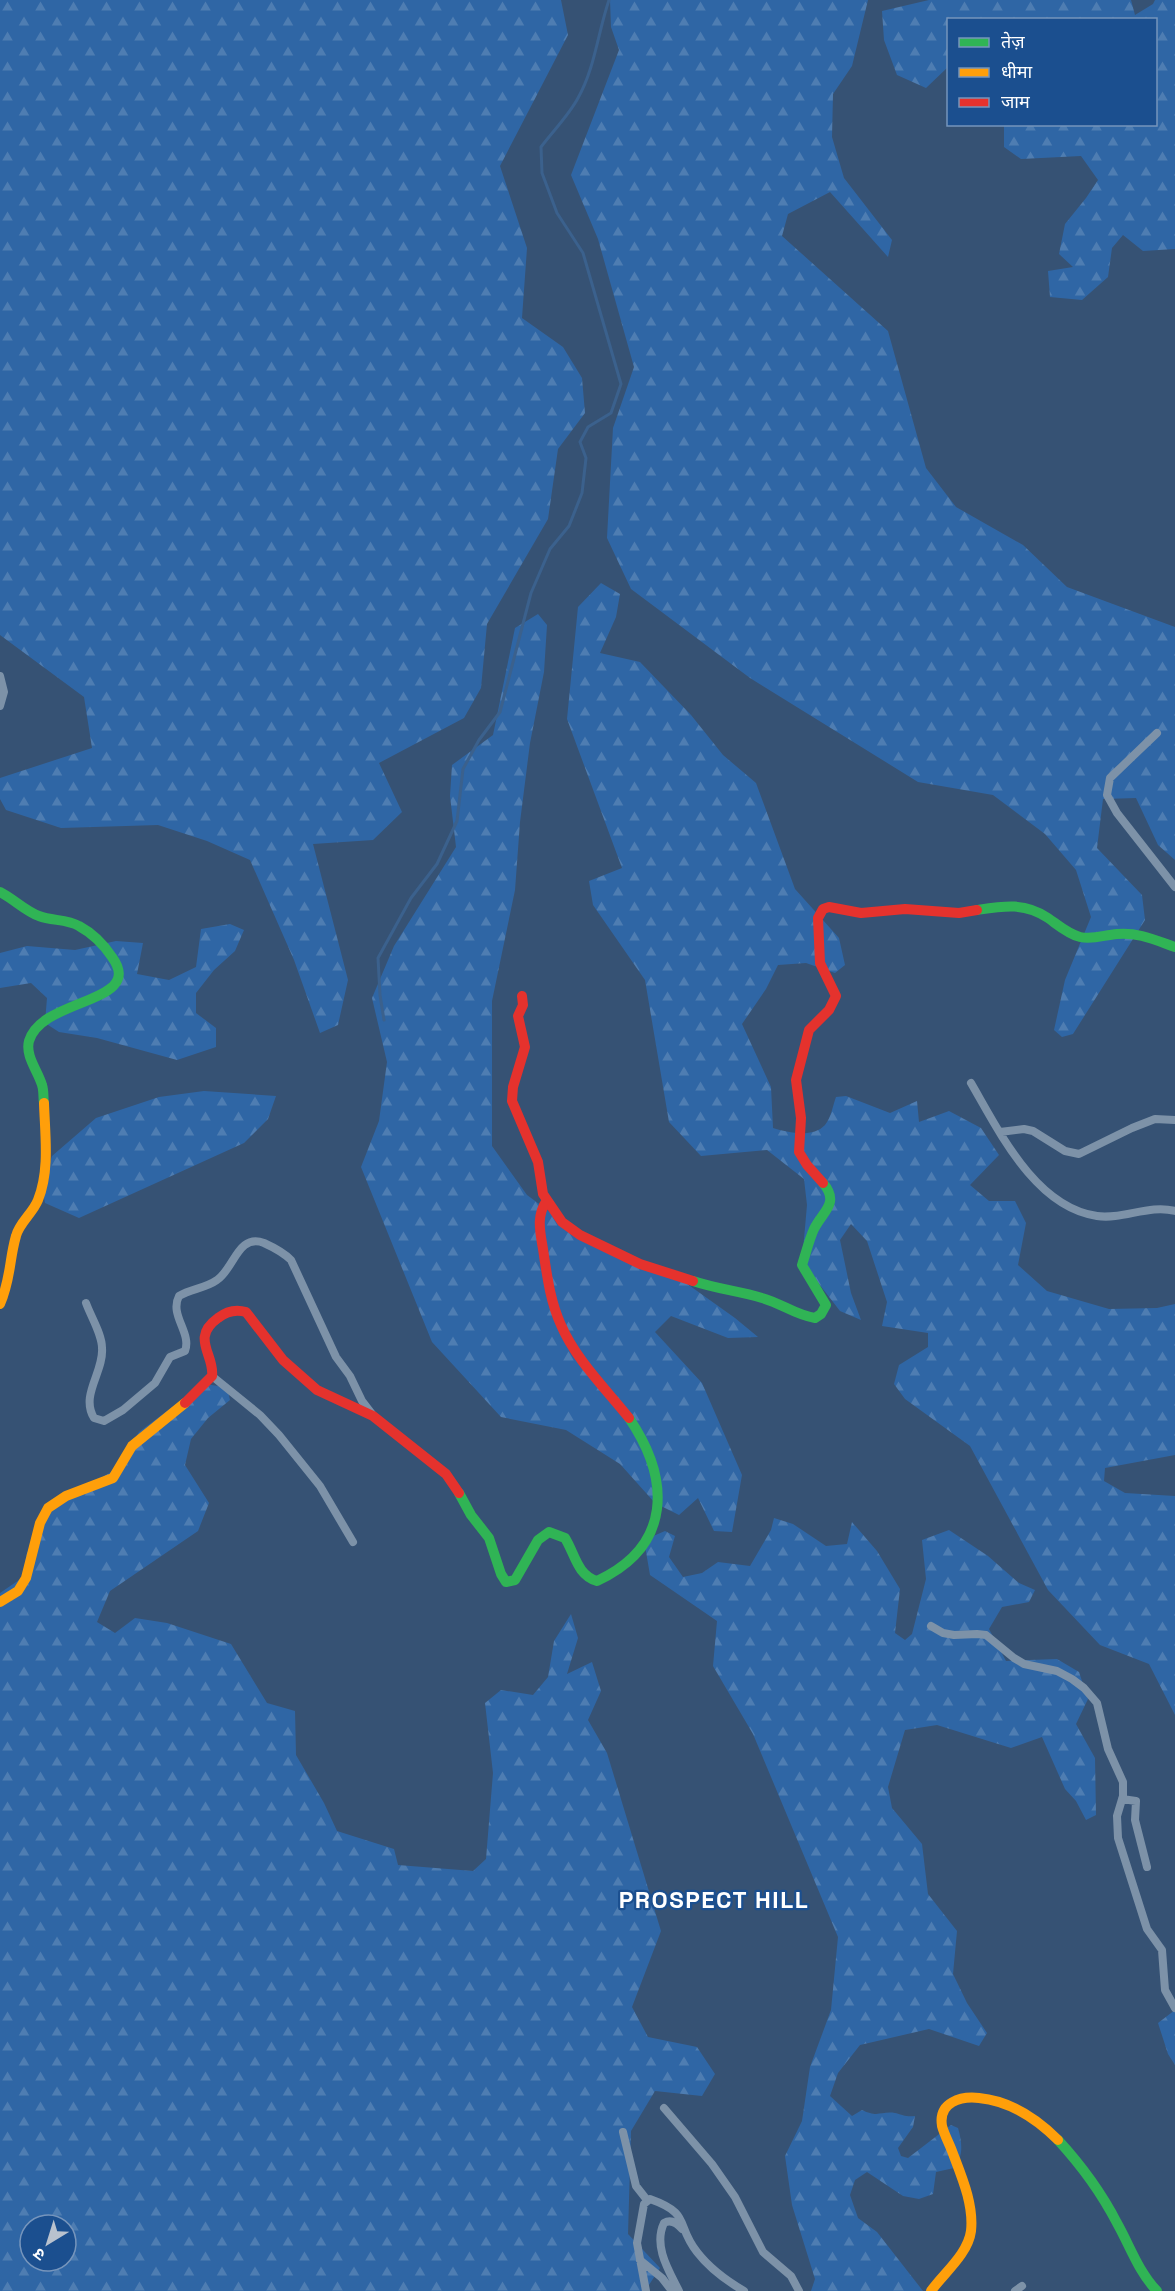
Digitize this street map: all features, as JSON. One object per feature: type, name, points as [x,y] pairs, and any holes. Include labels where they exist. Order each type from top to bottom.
[{"type":"main road","points":[[0,891],[38,916],[78,926],[113,957],[120,971],[119,981],[112,990],[51,1015],[35,1030],[28,1043],[28,1050],[41,1078],[43,1089],[46,1162],[38,1199],[14,1240],[8,1286],[0,1304]]},
{"type":"main road","points":[[522,996],[523,1005],[518,1016],[524,1036],[524,1055],[513,1087],[512,1101],[538,1162],[542,1187],[547,1200],[557,1216],[569,1228],[626,1258],[721,1290],[764,1298],[801,1316],[815,1318],[821,1314],[826,1305],[802,1265],[814,1229],[828,1209],[831,1198],[830,1191],[807,1165],[799,1152],[801,1118],[796,1080],[808,1030],[829,1010],[836,996],[820,963],[818,918],[823,909],[829,907],[861,913],[905,909],[958,913],[1017,905],[1041,913],[1070,933],[1081,937],[1097,938],[1116,934],[1139,934],[1175,947]]},
{"type":"main road","points":[[0,1602],[18,1590],[26,1578],[40,1522],[48,1508],[66,1496],[113,1478],[132,1446],[176,1412],[212,1376],[213,1369],[206,1350],[206,1334],[208,1328],[220,1316],[233,1310],[243,1310],[254,1318],[283,1360],[317,1390],[373,1416],[418,1451],[454,1484],[471,1515],[492,1545],[501,1574],[506,1582],[515,1580],[538,1540],[547,1532],[565,1538],[583,1573],[592,1581],[602,1579],[643,1547],[653,1530],[658,1511],[657,1470],[651,1454],[630,1419],[584,1362],[563,1330],[544,1262],[538,1218],[547,1200]]},
{"type":"main road","points":[[931,2291],[968,2242],[971,2226],[966,2195],[942,2126],[941,2116],[946,2105],[958,2098],[976,2097],[995,2099],[1012,2105],[1032,2117],[1071,2154],[1084,2169],[1116,2220],[1142,2272],[1157,2291]]},
{"type":"street","points":[[0,676],[4,692],[0,706]]},
{"type":"street","points":[[1157,733],[1110,778],[1107,795],[1117,813],[1175,887]]},
{"type":"street","points":[[971,1083],[1030,1176],[1056,1197],[1077,1210],[1097,1216],[1159,1209],[1175,1211]]},
{"type":"street","points":[[1000,1132],[1024,1129],[1033,1131],[1065,1151],[1078,1154],[1155,1119],[1175,1120]]},
{"type":"street","points":[[86,1304],[102,1349],[91,1393],[90,1409],[94,1418],[104,1421],[123,1410],[158,1380],[170,1357],[185,1351],[187,1341],[176,1307],[179,1296],[217,1281],[242,1248],[252,1241],[278,1249],[291,1260],[336,1357],[373,1416]]},
{"type":"street","points":[[212,1376],[260,1415],[279,1435],[324,1492],[353,1542]]},
{"type":"street","points":[[931,1626],[954,1635],[986,1635],[1024,1664],[1057,1671],[1084,1688],[1096,1703],[1108,1749],[1123,1782],[1122,1799],[1117,1816],[1118,1838],[1147,1929],[1162,1950],[1165,1990],[1175,2008]]},
{"type":"street","points":[[1122,1799],[1136,1801],[1135,1820],[1147,1867]]},
{"type":"street","points":[[664,2108],[712,2164],[735,2197],[763,2252],[791,2276],[799,2291]]},
{"type":"street","points":[[623,2132],[636,2186],[647,2200]]},
{"type":"street","points":[[647,2200],[650,2199],[672,2208],[679,2215],[696,2251],[711,2267],[744,2291]]},
{"type":"street","points":[[646,2291],[637,2243],[647,2200]]},
{"type":"street","points":[[680,2291],[665,2262],[660,2232],[664,2223],[671,2221],[678,2223],[690,2239]]},
{"type":"street","points":[[640,2260],[662,2278],[672,2291]]},
{"type":"green space","points":[[0,0],[561,0],[568,35],[500,166],[527,248],[522,318],[563,347],[582,378],[585,413],[558,449],[548,519],[487,624],[481,688],[464,718],[379,763],[402,812],[373,840],[313,844],[348,980],[338,1025],[320,1033],[294,960],[250,860],[207,841],[158,825],[61,828],[6,810],[0,799],[0,778],[92,748],[84,697],[0,635]]},
{"type":"green space","points":[[610,0],[868,0],[852,66],[833,94],[832,137],[844,178],[892,240],[888,257],[830,192],[788,214],[782,236],[888,331],[926,468],[956,507],[1023,545],[1067,587],[1175,627],[1175,860],[1158,845],[1136,798],[1103,799],[1097,848],[1142,895],[1145,920],[1073,1034],[1062,1037],[1054,1030],[1065,980],[1091,917],[1076,870],[1045,834],[993,795],[918,782],[750,678],[631,589],[607,538],[613,428],[634,367],[598,239],[571,175],[619,50],[611,27]]},
{"type":"green space","points":[[929,0],[1131,0],[1135,15],[1153,4],[1155,0],[1175,0],[1175,249],[1143,251],[1123,235],[1112,248],[1108,277],[1082,300],[1050,297],[1048,271],[1073,267],[1059,254],[1065,224],[1098,180],[1081,156],[1021,159],[1004,147],[1004,126],[1157,126],[1157,18],[947,18],[947,68],[926,88],[897,75],[884,40],[882,11]]},
{"type":"green space","points":[[601,583],[620,594],[616,617],[600,653],[640,662],[691,715],[723,755],[756,783],[795,889],[839,938],[845,965],[835,973],[806,963],[778,965],[766,989],[742,1024],[771,1087],[773,1128],[801,1133],[814,1132],[825,1125],[829,1119],[836,1097],[846,1096],[890,1113],[917,1101],[919,1122],[949,1111],[981,1128],[999,1155],[970,1185],[989,1201],[1015,1201],[1026,1223],[1018,1265],[1047,1291],[1109,1309],[1157,1308],[1175,1304],[1175,1455],[1105,1468],[1104,1481],[1125,1493],[1175,1496],[1175,1715],[1149,1664],[1100,1645],[1048,1590],[970,1446],[905,1399],[894,1384],[899,1365],[928,1347],[928,1333],[882,1326],[887,1302],[867,1241],[851,1224],[840,1240],[851,1293],[861,1320],[840,1311],[802,1262],[807,1205],[804,1179],[767,1150],[701,1156],[669,1122],[645,980],[593,905],[589,881],[622,868],[567,719],[578,607]]},
{"type":"green space","points":[[538,614],[547,625],[544,672],[530,743],[520,822],[515,890],[492,1001],[492,1146],[527,1195],[581,1235],[676,1276],[758,1337],[728,1338],[671,1316],[655,1332],[702,1383],[742,1475],[732,1532],[714,1531],[698,1498],[679,1515],[655,1503],[620,1464],[566,1430],[501,1417],[432,1342],[361,1167],[379,1121],[387,1062],[372,998],[394,946],[456,847],[450,796],[452,765],[493,735],[515,628]]},
{"type":"green space","points":[[230,924],[244,930],[235,951],[214,970],[196,993],[196,1013],[216,1028],[216,1047],[177,1060],[97,1038],[59,1032],[45,1023],[47,998],[31,983],[0,988],[0,953],[27,946],[75,950],[116,941],[143,943],[137,974],[169,980],[196,967],[201,929]]},
{"type":"green space","points":[[204,1091],[276,1096],[268,1119],[244,1143],[79,1218],[45,1203],[42,1187],[52,1156],[96,1118],[159,1097]]},
{"type":"green space","points":[[203,1384],[227,1387],[230,1400],[208,1418],[191,1439],[185,1465],[209,1503],[198,1531],[110,1591],[97,1622],[115,1633],[135,1618],[167,1623],[231,1644],[267,1703],[295,1711],[296,1755],[324,1803],[337,1831],[394,1849],[398,1865],[473,1871],[486,1859],[493,1773],[485,1703],[501,1690],[533,1695],[548,1677],[554,1641],[571,1614],[578,1638],[567,1674],[592,1662],[601,1691],[588,1720],[607,1753],[661,1931],[632,2007],[648,2037],[697,2047],[715,2074],[702,2096],[655,2091],[631,2131],[628,2234],[660,2268],[645,2291],[0,2291],[0,1593],[22,1578],[27,1553],[51,1508],[116,1469],[139,1432]]},
{"type":"green space","points":[[774,1518],[793,1524],[826,1546],[847,1544],[852,1522],[877,1551],[900,1589],[895,1633],[905,1640],[912,1634],[926,1579],[922,1540],[949,1530],[988,1556],[1019,1583],[1035,1590],[1029,1602],[1002,1607],[989,1629],[1006,1661],[1057,1659],[1079,1672],[1088,1699],[1076,1724],[1095,1758],[1096,1815],[1086,1820],[1076,1801],[1065,1789],[1042,1737],[1011,1748],[937,1725],[905,1730],[888,1787],[892,1808],[922,1844],[928,1894],[957,1931],[953,1974],[967,2003],[987,2033],[979,2046],[929,2029],[860,2045],[838,2073],[830,2096],[852,2116],[862,2110],[872,2114],[895,2113],[915,2116],[913,2127],[898,2148],[901,2156],[908,2158],[951,2125],[958,2128],[961,2154],[954,2168],[936,2172],[933,2194],[919,2199],[903,2196],[867,2172],[855,2180],[850,2195],[858,2218],[877,2232],[923,2291],[811,2291],[815,2279],[792,2205],[785,2156],[802,2121],[810,2067],[831,2010],[838,1937],[753,1734],[713,1666],[717,1621],[650,1575],[644,1540],[665,1531],[675,1536],[669,1557],[683,1577],[702,1573],[718,1562],[750,1566],[771,1530]]},
{"type":"green space","points":[[1175,2010],[1175,2065],[1168,2054],[1158,2023]]},
{"type":"waterway","points":[[384,1020],[378,958],[411,898],[437,864],[457,821],[463,769],[479,740],[500,712],[531,593],[550,549],[569,526],[582,493],[586,458],[580,442],[588,427],[611,413],[621,384],[583,253],[557,213],[542,173],[541,147],[570,111],[584,86],[609,0]]},
{"type":"traffic: fast","points":[[0,892],[34,914],[70,922],[84,929],[105,948],[119,972],[115,984],[104,993],[52,1016],[38,1027],[29,1041],[29,1052],[42,1085],[44,1103]]},
{"type":"traffic: fast","points":[[977,910],[1022,907],[1039,913],[1076,936],[1089,938],[1132,934],[1175,947]]},
{"type":"traffic: fast","points":[[693,1281],[762,1298],[794,1312],[815,1318],[821,1314],[826,1305],[802,1265],[814,1229],[830,1202],[828,1190],[823,1183]]},
{"type":"traffic: fast","points":[[459,1493],[471,1515],[489,1538],[506,1582],[515,1580],[538,1540],[549,1532],[565,1538],[581,1569],[597,1581],[622,1566],[640,1549],[651,1530],[657,1510],[657,1488],[652,1465],[643,1441],[629,1418]]},
{"type":"traffic: fast","points":[[1058,2140],[1083,2169],[1097,2190],[1139,2267],[1157,2291]]},
{"type":"traffic: slow","points":[[0,1304],[18,1231],[36,1205],[42,1189],[46,1152],[44,1103]]},
{"type":"traffic: slow","points":[[0,1602],[18,1591],[26,1578],[40,1523],[48,1508],[66,1496],[113,1478],[132,1446],[185,1403]]},
{"type":"traffic: slow","points":[[931,2291],[965,2248],[971,2231],[971,2210],[966,2190],[942,2126],[942,2118],[947,2106],[965,2098],[1001,2103],[1032,2118],[1058,2140]]},
{"type":"traffic: jam","points":[[823,1183],[799,1152],[801,1118],[796,1080],[809,1030],[829,1010],[836,996],[820,963],[818,918],[823,909],[829,907],[861,913],[905,909],[959,913],[977,910]]},
{"type":"traffic: jam","points":[[522,996],[523,1005],[518,1016],[525,1047],[513,1087],[512,1101],[538,1162],[543,1194],[562,1222],[580,1235],[640,1264],[693,1281]]},
{"type":"traffic: jam","points":[[547,1200],[541,1212],[540,1230],[549,1288],[557,1316],[567,1338],[583,1362],[629,1418]]},
{"type":"traffic: jam","points":[[185,1403],[212,1376],[205,1340],[210,1325],[228,1312],[246,1312],[283,1360],[317,1390],[373,1416],[446,1474],[459,1493]]},
{"type":"district","name":"PROSPECT HILL","points":[[714,1900]]}]
